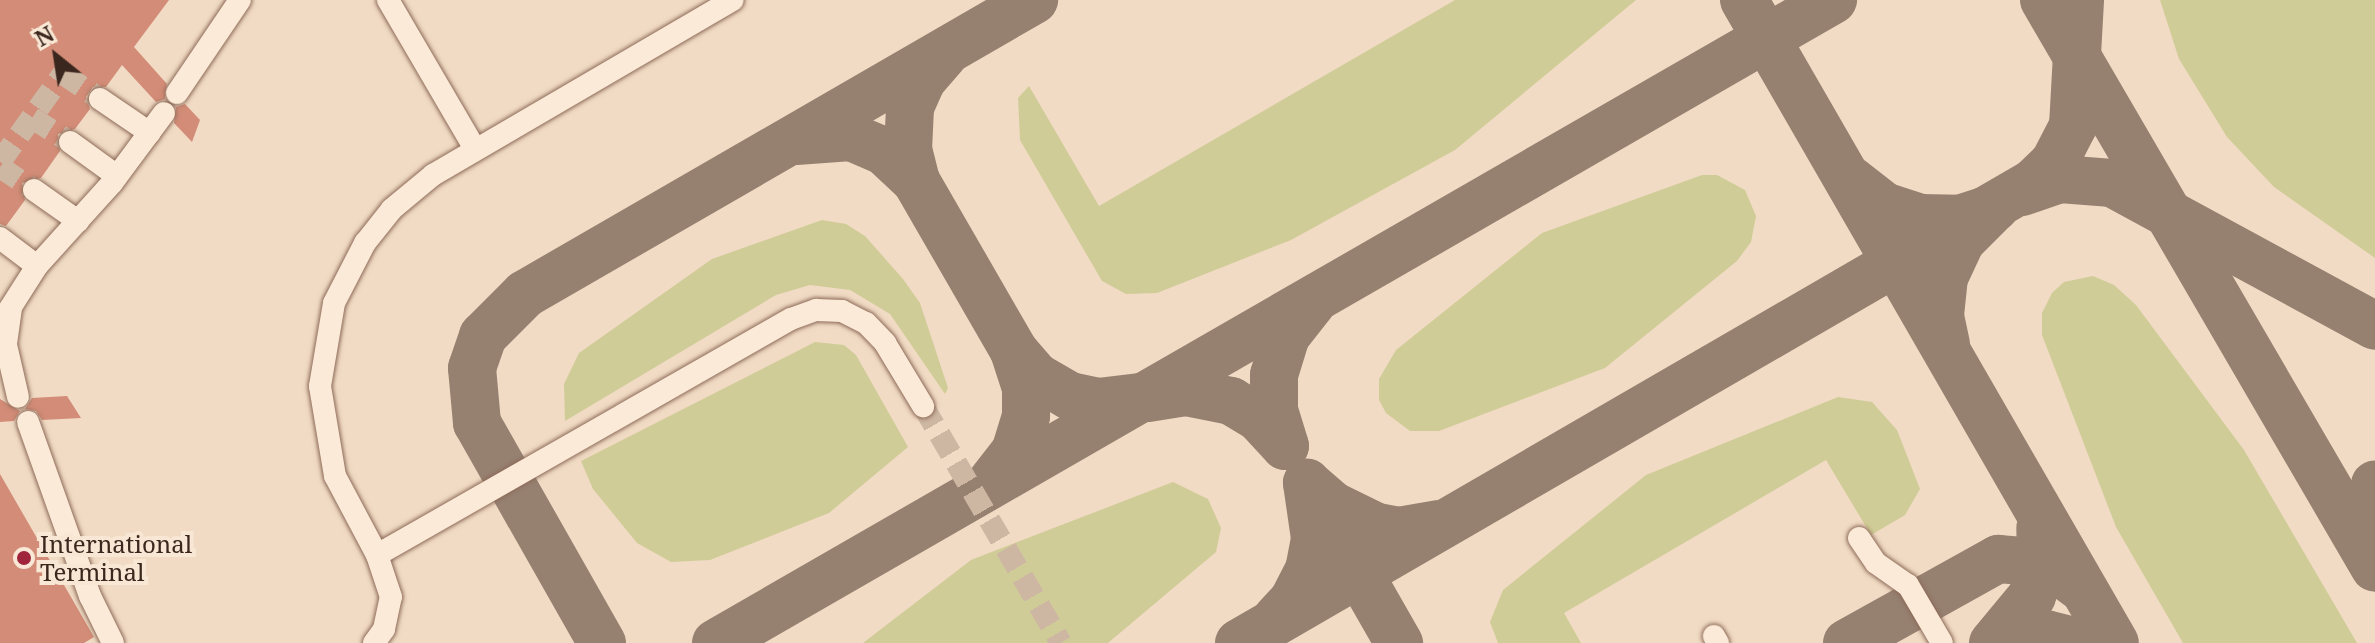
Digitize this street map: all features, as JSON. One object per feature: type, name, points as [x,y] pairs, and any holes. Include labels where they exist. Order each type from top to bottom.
[{"type":"lane","points":[[177,93],[240,0]]},
{"type":"lane","points":[[388,0],[475,149]]},
{"type":"lane","points":[[374,643],[384,629],[391,597],[377,555],[341,491],[326,445],[320,386],[327,325],[342,280],[380,223],[411,191],[475,149],[733,0]]},
{"type":"lane","points":[[100,99],[150,133]]},
{"type":"lane","points":[[18,397],[6,345],[5,312],[37,266],[117,176],[164,113]]},
{"type":"lane","points":[[70,142],[117,176]]},
{"type":"lane","points":[[34,190],[78,221]]},
{"type":"lane","points":[[0,238],[37,266]]},
{"type":"lane","points":[[377,555],[791,319],[816,310],[842,311],[866,323],[885,343],[923,406]]},
{"type":"lane","points":[[28,422],[90,596],[113,643]]},
{"type":"lane","points":[[1859,538],[1876,563],[1908,585],[1942,643]]},
{"type":"shaded area","points":[[1455,0],[1636,0],[1455,150],[1291,240],[1157,293],[1126,294],[1102,281],[1020,140],[1018,98],[1029,86],[1099,206]]},
{"type":"shaded area","points":[[2160,0],[2375,0],[2375,258],[2274,187],[2227,137],[2179,59]]},
{"type":"shaded area","points":[[1702,175],[1717,175],[1745,190],[1756,216],[1751,242],[1737,261],[1605,368],[1439,431],[1410,431],[1386,413],[1379,400],[1379,379],[1396,350],[1542,233]]},
{"type":"shaded area","points":[[822,220],[846,224],[865,236],[920,303],[948,388],[945,394],[890,314],[850,290],[810,285],[776,295],[565,421],[564,384],[579,353],[712,259]]},
{"type":"shaded area","points":[[2093,276],[2114,285],[2136,305],[2244,450],[2357,643],[2183,643],[2116,527],[2042,335],[2042,313],[2052,293],[2064,282]]},
{"type":"shaded area","points":[[815,342],[844,345],[856,355],[908,447],[829,513],[710,560],[671,562],[637,543],[593,489],[581,461]]},
{"type":"shaded area","points":[[1838,397],[1872,402],[1897,430],[1920,489],[1905,515],[1871,535],[1826,460],[1564,613],[1581,643],[1498,643],[1490,622],[1503,590],[1646,475]]},
{"type":"shaded area","points":[[1173,482],[1208,499],[1221,528],[1216,552],[1108,643],[863,643],[971,560]]},
{"type":"building","points":[[0,0],[169,0],[134,47],[167,84],[165,99],[156,102],[122,65],[106,87],[93,87],[86,97],[90,109],[75,129],[58,134],[60,151],[41,178],[22,183],[25,200],[6,226],[0,224]]},
{"type":"building","points":[[185,104],[200,120],[192,142],[174,123],[176,107]]},
{"type":"building","points":[[67,396],[81,418],[42,420],[36,411],[25,409],[32,398]]},
{"type":"building","points":[[0,399],[20,411],[14,421],[0,422]]},
{"type":"building","name":"International Terminal","points":[[0,474],[94,637],[84,643],[0,643]]},
{"type":"taxiway","points":[[602,643],[477,423],[472,368],[483,336],[525,294],[1034,0]]},
{"type":"taxiway","points":[[1744,0],[2115,643]]},
{"type":"taxiway","points":[[716,643],[1833,0]]},
{"type":"taxiway","points":[[2044,0],[2375,568]]},
{"type":"taxiway","points":[[1239,643],[2033,183],[2054,163],[2073,126],[2080,0]]},
{"type":"taxiway","points":[[796,141],[851,137],[884,151],[916,181],[908,150],[910,107],[922,80],[944,55]]},
{"type":"taxiway","points":[[2022,192],[2060,179],[2112,183],[2375,326]]},
{"type":"taxiway","points":[[1851,180],[1884,206],[1920,218],[1959,219],[1995,207],[1961,241],[1944,277],[1940,316],[1946,344]]},
{"type":"taxiway","points":[[916,181],[1014,351]]},
{"type":"taxiway","points":[[1148,398],[1186,392],[1231,401],[1259,418],[1285,446],[1274,410],[1274,375],[1286,336],[1312,303]]},
{"type":"taxiway","points":[[992,481],[1015,452],[1026,416],[1026,388],[1014,351],[1037,377],[1070,396],[1098,402],[1140,397]]},
{"type":"taxiway","points":[[1276,619],[1293,601],[1309,570],[1315,538],[1307,483],[1332,505],[1377,527],[1399,531],[1439,524]]},
{"type":"taxiway","points":[[2373,560],[2369,531],[2375,484]]},
{"type":"taxiway","points":[[1993,643],[2032,596],[2041,567],[2040,528]]},
{"type":"taxiway","points":[[1344,547],[1399,643]]},
{"type":"taxiway","points":[[1847,643],[1998,559],[2048,563],[2083,589]]},
{"type":"taxiway","points":[[1998,643],[2046,634],[2082,643]]},
{"type":"tunnel","points":[[0,162],[63,74],[100,99]]},
{"type":"tunnel","points":[[32,118],[70,142]]},
{"type":"tunnel","points":[[0,167],[34,190]]},
{"type":"tunnel","points":[[923,406],[1061,643]]},
{"type":"place","name":"International Terminal","points":[[24,558]]}]
